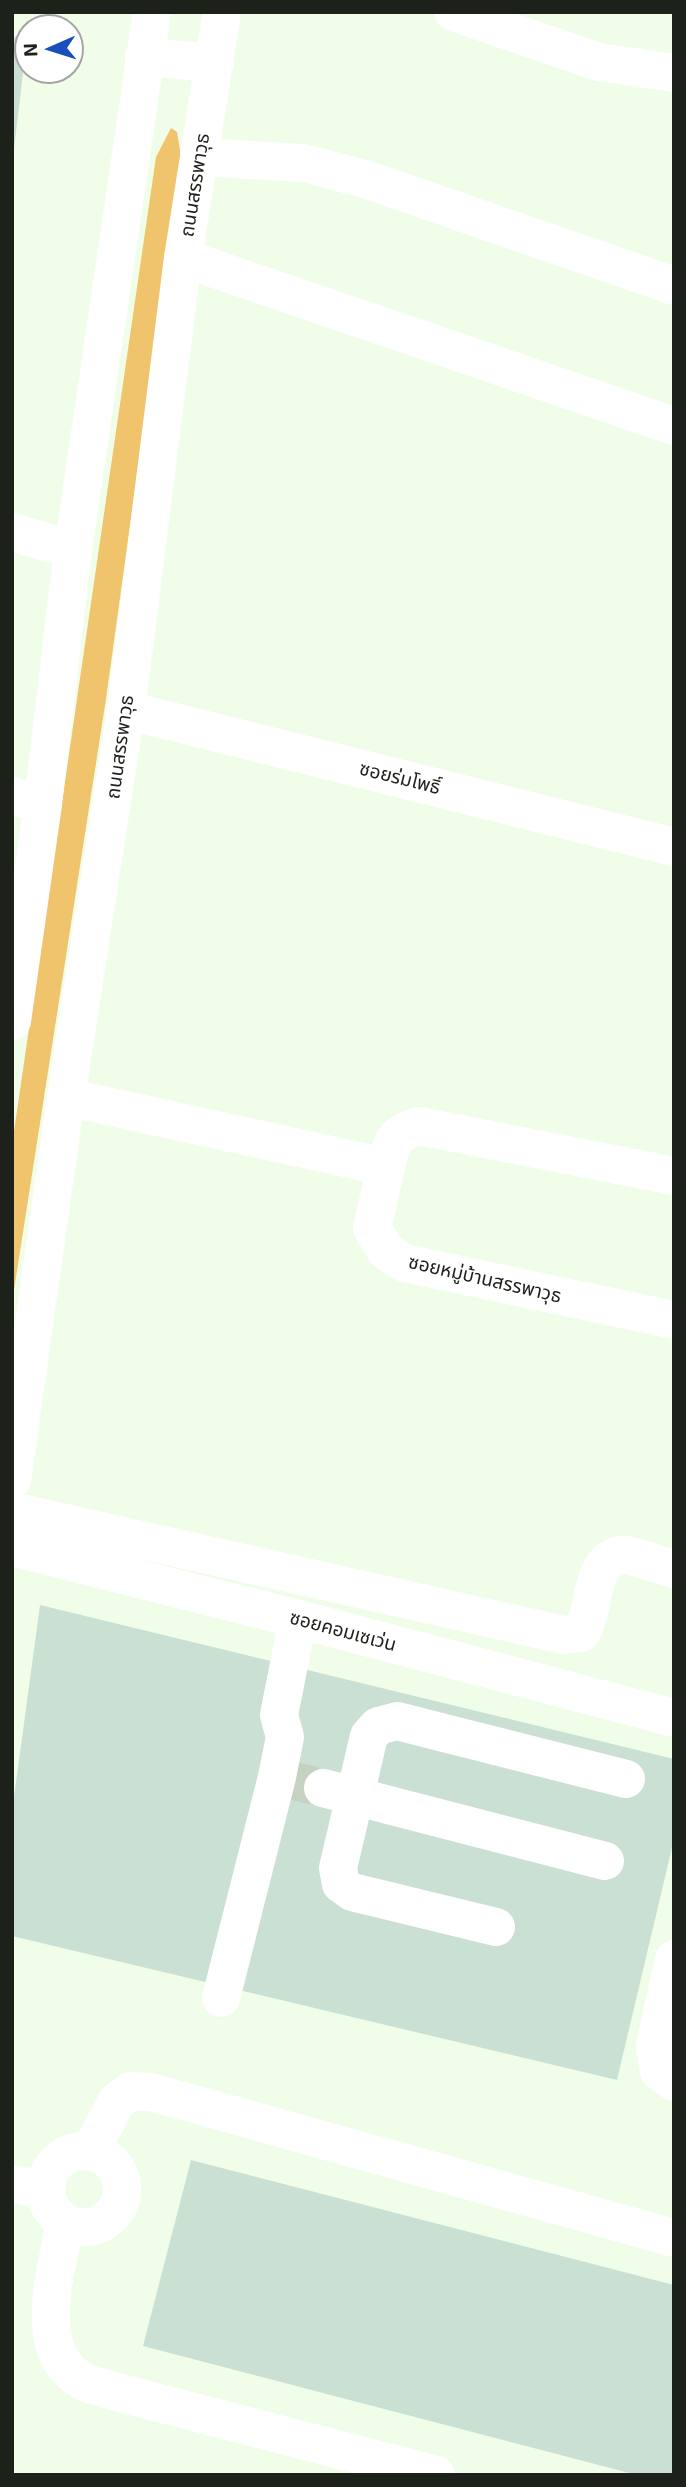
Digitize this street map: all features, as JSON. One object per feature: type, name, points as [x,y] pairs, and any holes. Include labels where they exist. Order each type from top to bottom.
[{"type":"street","points":[[12,1021],[28,800],[73,550],[152,12]]},
{"type":"street","name":"ถนนสรรพาวุธ","points":[[12,1480],[66,1097],[126,710],[183,258],[222,12]]},
{"type":"street","points":[[453,12],[599,62],[674,73]]},
{"type":"street","points":[[144,57],[215,63]]},
{"type":"street","points":[[199,157],[304,163],[368,180],[674,286]]},
{"type":"street","points":[[183,258],[674,426]]},
{"type":"street","points":[[12,532],[73,550]]},
{"type":"street","name":"ซอยร่มโพธิ์","points":[[126,710],[674,847]]},
{"type":"street","points":[[66,1097],[386,1167]]},
{"type":"street","name":"ซอยหมู่บ้านสรรพาวุธ","points":[[674,1176],[419,1126],[401,1132],[390,1147],[372,1228],[386,1251],[404,1263],[674,1320]]},
{"type":"street","points":[[12,1511],[564,1635],[581,1633],[589,1621],[599,1571],[608,1560],[622,1555],[674,1569]]},
{"type":"street","name":"ซอยคอมเซเว่น","points":[[12,1547],[674,1718]]},
{"type":"street","points":[[221,1998],[277,1777],[285,1737],[279,1715],[311,1623]]},
{"type":"street","points":[[496,1927],[352,1892],[341,1884],[338,1868],[339,1792],[377,1726],[397,1721],[626,1779]]},
{"type":"street","points":[[339,1792],[605,1861]]},
{"type":"street","points":[[674,1959],[655,2046],[659,2071],[674,2082]]},
{"type":"street","points":[[90,2152],[117,2101],[131,2091],[150,2092],[674,2238]]},
{"type":"street","points":[[76,2152],[90,2152],[102,2156],[112,2164],[119,2176],[120,2202],[103,2222],[91,2227],[78,2227],[65,2223],[55,2215],[48,2203],[29,2187],[48,2177],[54,2166],[64,2157],[76,2152]]},
{"type":"street","points":[[65,2223],[49,2322],[56,2356],[80,2379],[117,2392],[436,2475]]},
{"type":"shaded area","points":[[171,128],[177,132],[181,157],[106,699],[12,1303],[12,1145],[156,157]]},
{"type":"building","points":[[12,37],[14,84],[22,84],[12,149]]},
{"type":"building","points":[[40,1605],[674,1759],[674,1839],[617,2080],[12,1936],[12,1812]]},
{"type":"building","points":[[191,2160],[674,2285],[674,2475],[637,2475],[143,2346]]},
{"type":"tunnel","points":[[277,1777],[323,1788]]}]
